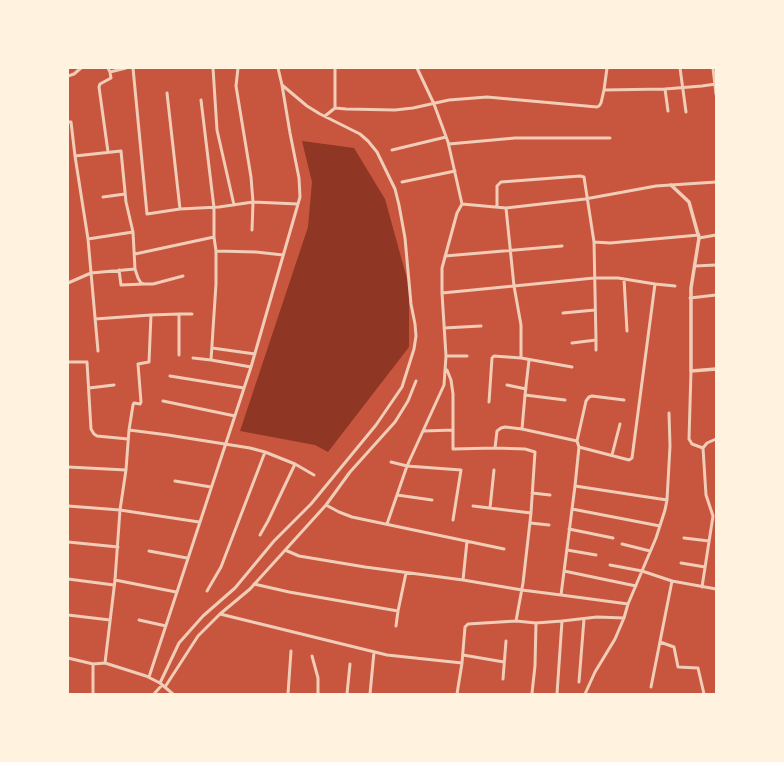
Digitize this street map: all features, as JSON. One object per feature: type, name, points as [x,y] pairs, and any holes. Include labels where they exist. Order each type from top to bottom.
[{"type":"street","points":[[68,76],[74,74],[81,68]]},
{"type":"street","points":[[108,68],[111,78],[100,84],[99,87],[108,152]]},
{"type":"street","points":[[110,72],[126,68]]},
{"type":"street","points":[[133,68],[147,214],[180,209],[214,208],[253,202],[298,204]]},
{"type":"street","points":[[212,68],[217,130],[234,205]]},
{"type":"street","points":[[238,68],[236,86],[237,100],[251,177],[253,202],[252,230]]},
{"type":"street","points":[[149,677],[251,367],[300,197],[299,178],[278,68]]},
{"type":"street","points":[[334,68],[335,108]]},
{"type":"street","points":[[387,524],[406,466],[424,431],[444,385],[446,356],[442,268],[457,213],[462,204],[449,144],[434,104],[417,68]]},
{"type":"street","points":[[325,116],[335,108],[395,110],[414,108],[449,100],[487,97],[597,107],[601,103],[607,68]]},
{"type":"street","points":[[680,68],[686,112]]},
{"type":"street","points":[[713,68],[716,94]]},
{"type":"street","points":[[604,90],[665,89],[715,84]]},
{"type":"street","points":[[154,694],[161,684],[179,643],[203,616],[234,588],[274,541],[311,504],[376,425],[402,388],[414,349],[416,336],[415,324],[411,304],[399,205],[395,189],[377,152],[360,134],[307,106],[282,85]]},
{"type":"street","points":[[665,89],[668,111]]},
{"type":"street","points":[[166,93],[180,209]]},
{"type":"street","points":[[201,100],[214,208],[214,237],[216,251],[216,284],[211,360]]},
{"type":"street","points":[[68,122],[71,122],[74,156],[88,239],[98,351]]},
{"type":"street","points":[[392,150],[446,137]]},
{"type":"street","points":[[449,144],[515,138],[610,138]]},
{"type":"street","points":[[74,156],[122,152],[126,202],[133,232],[135,269],[138,278],[141,283],[144,284]]},
{"type":"street","points":[[402,182],[455,171]]},
{"type":"street","points":[[497,207],[497,186],[501,182],[582,176],[585,180],[594,242],[596,350]]},
{"type":"street","points":[[462,204],[506,208],[587,199],[656,186],[716,182]]},
{"type":"street","points":[[672,185],[689,202],[699,236],[690,298],[691,371],[689,439],[692,444],[703,448]]},
{"type":"street","points":[[103,197],[125,194]]},
{"type":"street","points":[[506,208],[514,286],[521,325],[521,358]]},
{"type":"street","points":[[88,239],[133,232]]},
{"type":"street","points":[[594,242],[610,243],[716,235]]},
{"type":"street","points":[[135,254],[214,237]]},
{"type":"street","points":[[445,256],[562,246]]},
{"type":"street","points":[[216,251],[256,252],[283,255]]},
{"type":"street","points":[[695,266],[716,265]]},
{"type":"street","points":[[68,283],[92,273],[135,269]]},
{"type":"street","points":[[119,270],[121,286],[153,284],[183,276]]},
{"type":"street","points":[[442,293],[594,278],[624,279],[675,286]]},
{"type":"street","points":[[624,279],[627,331]]},
{"type":"street","points":[[579,447],[629,460],[632,458],[655,284]]},
{"type":"street","points":[[690,298],[716,295]]},
{"type":"street","points":[[563,313],[595,310]]},
{"type":"street","points":[[179,314],[179,356]]},
{"type":"street","points":[[95,319],[192,314]]},
{"type":"street","points":[[104,663],[115,580],[120,510],[126,470],[128,430],[132,405],[140,404],[142,402],[138,364],[149,362],[152,315]]},
{"type":"street","points":[[444,328],[481,326]]},
{"type":"street","points":[[572,343],[596,340]]},
{"type":"street","points":[[212,348],[255,354]]},
{"type":"street","points":[[446,356],[467,356]]},
{"type":"street","points":[[489,402],[492,358],[494,356],[521,358],[572,366]]},
{"type":"street","points":[[193,358],[251,367]]},
{"type":"street","points":[[522,429],[529,360]]},
{"type":"street","points":[[68,362],[87,362],[91,429],[94,434],[97,436],[128,439]]},
{"type":"street","points":[[446,368],[451,380],[453,394],[453,449],[525,448],[535,452],[530,523],[522,590],[516,621]]},
{"type":"street","points":[[691,371],[716,369]]},
{"type":"street","points":[[170,376],[244,388]]},
{"type":"street","points":[[165,688],[198,636],[254,584],[326,505],[350,472],[395,422],[408,401],[416,381]]},
{"type":"street","points":[[89,388],[114,384]]},
{"type":"street","points":[[507,385],[526,389]]},
{"type":"street","points":[[525,395],[565,400]]},
{"type":"street","points":[[561,595],[575,486],[579,447],[577,441],[586,401],[592,396],[624,400]]},
{"type":"street","points":[[163,401],[235,416]]},
{"type":"street","points":[[585,694],[624,618],[628,604],[666,510],[670,446],[669,413]]},
{"type":"street","points":[[612,455],[620,424]]},
{"type":"street","points":[[495,448],[497,431],[498,429],[505,427],[522,429],[577,441]]},
{"type":"street","points":[[128,430],[225,444],[265,452],[295,464],[314,475]]},
{"type":"street","points":[[424,431],[453,430]]},
{"type":"street","points":[[702,588],[713,516],[706,494],[703,448],[707,443],[716,439]]},
{"type":"street","points":[[207,591],[221,567],[265,452]]},
{"type":"street","points":[[391,462],[406,466],[461,470],[454,520]]},
{"type":"street","points":[[260,535],[295,464]]},
{"type":"street","points":[[68,467],[126,470]]},
{"type":"street","points":[[490,508],[494,470]]},
{"type":"street","points":[[175,481],[211,487]]},
{"type":"street","points":[[575,486],[667,500]]},
{"type":"street","points":[[532,493],[550,495]]},
{"type":"street","points":[[397,496],[432,500]]},
{"type":"street","points":[[326,505],[352,517],[504,549]]},
{"type":"street","points":[[68,506],[120,510],[199,522]]},
{"type":"street","points":[[473,506],[531,513]]},
{"type":"street","points":[[572,509],[660,526]]},
{"type":"street","points":[[530,523],[549,525]]},
{"type":"street","points":[[569,529],[613,538]]},
{"type":"street","points":[[684,538],[709,541]]},
{"type":"street","points":[[463,580],[467,541]]},
{"type":"street","points":[[68,542],[118,547]]},
{"type":"street","points":[[622,544],[650,551]]},
{"type":"street","points":[[285,550],[299,556],[406,573],[628,604]]},
{"type":"street","points":[[567,550],[596,555]]},
{"type":"street","points":[[149,551],[188,558]]},
{"type":"street","points":[[681,563],[705,566]]},
{"type":"street","points":[[610,565],[642,571],[672,581],[702,588],[716,589]]},
{"type":"street","points":[[564,571],[636,586]]},
{"type":"street","points":[[396,626],[406,573]]},
{"type":"street","points":[[68,579],[114,585]]},
{"type":"street","points":[[115,580],[176,592]]},
{"type":"street","points":[[651,687],[672,581]]},
{"type":"street","points":[[254,584],[289,592],[398,611]]},
{"type":"street","points":[[220,614],[387,655],[462,663]]},
{"type":"street","points":[[68,615],[110,620]]},
{"type":"street","points":[[457,694],[466,625],[470,623],[516,621],[536,623],[597,617],[624,618]]},
{"type":"street","points":[[580,682],[584,619]]},
{"type":"street","points":[[139,620],[166,626]]},
{"type":"street","points":[[557,694],[562,621]]},
{"type":"street","points":[[532,693],[535,666],[536,623]]},
{"type":"street","points":[[503,679],[506,641]]},
{"type":"street","points":[[660,642],[674,647],[678,667],[698,668],[704,694]]},
{"type":"street","points":[[288,694],[291,651]]},
{"type":"street","points":[[370,694],[374,652]]},
{"type":"street","points":[[462,655],[504,662]]},
{"type":"street","points":[[312,656],[318,678],[318,694]]},
{"type":"street","points":[[68,658],[93,664],[104,663],[149,677],[161,684],[173,694]]},
{"type":"street","points":[[92,694],[93,664]]},
{"type":"street","points":[[347,694],[350,664]]},
{"type":"shaded area","points":[[302,141],[354,148],[385,199],[409,286],[409,347],[328,452],[315,445],[240,431],[308,227],[312,182]]}]
